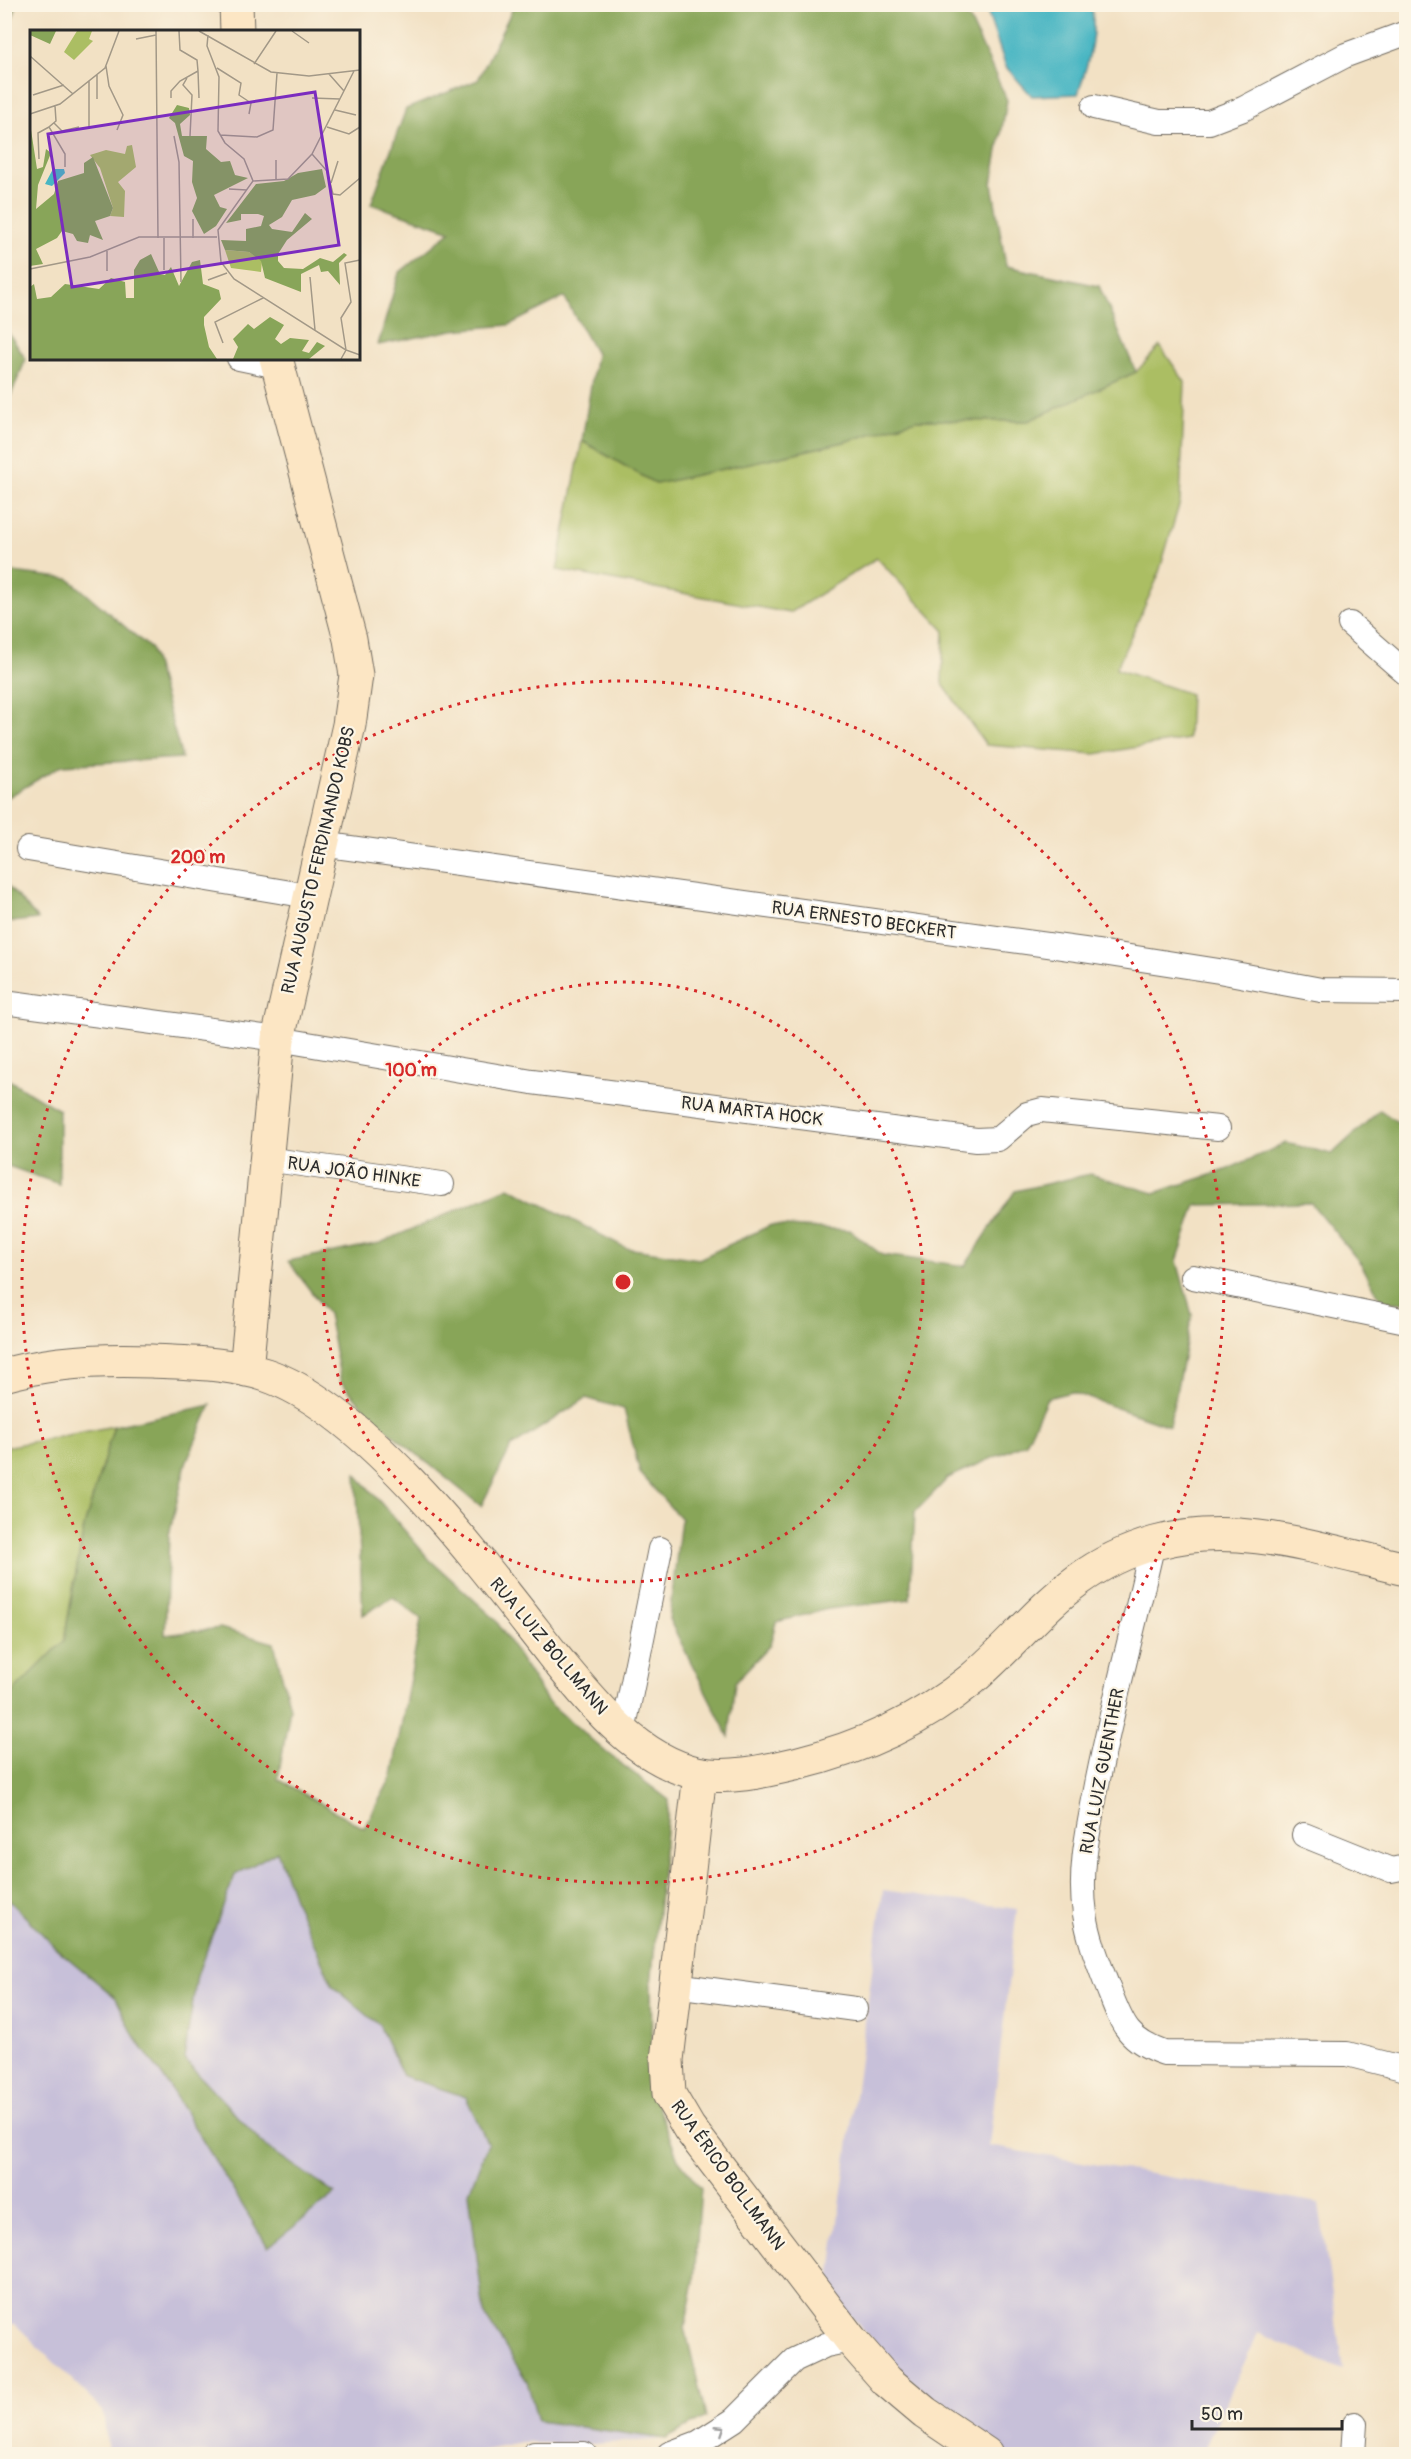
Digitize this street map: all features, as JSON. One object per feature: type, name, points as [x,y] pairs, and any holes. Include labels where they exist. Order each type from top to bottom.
[{"type":"street","points":[[236,4],[237,30]]},
{"type":"street","points":[[1094,107],[1159,122],[1209,122],[1243,109],[1346,55],[1407,33]]},
{"type":"street","points":[[258,360],[277,362]]},
{"type":"street","name":"RUA AUGUSTO FERDINANDO KOBS","points":[[246,1370],[278,1039],[349,725],[356,675],[350,639],[277,362]]},
{"type":"street","points":[[1350,624],[1407,673]]},
{"type":"street","name":"RUA ERNESTO BECKERT","points":[[321,844],[1084,950],[1220,970],[1321,990],[1407,991]]},
{"type":"street","points":[[28,849],[309,896]]},
{"type":"street","name":"RUA MARTA HOCK","points":[[4,1002],[278,1039],[532,1082],[976,1140],[999,1139],[1027,1114],[1042,1110],[1218,1128]]},
{"type":"street","name":"RUA JOÃO HINKE","points":[[266,1159],[442,1184]]},
{"type":"street","points":[[1194,1277],[1407,1321]]},
{"type":"street","name":"RUA LUIZ BOLLMANN","points":[[4,1375],[50,1365],[101,1361],[174,1362],[246,1370],[276,1379],[306,1395],[334,1415],[394,1467],[482,1565],[589,1698],[623,1732],[664,1760],[700,1774],[753,1772],[819,1758],[852,1748],[908,1723],[970,1680],[1077,1578],[1103,1564],[1153,1543],[1197,1534],[1242,1535],[1407,1569]]},
{"type":"street","name":"RUA LUIZ GUENTHER","points":[[1153,1543],[1104,1750],[1083,1871],[1085,1915],[1092,1945],[1121,2020],[1137,2041],[1164,2053],[1347,2054],[1407,2069]]},
{"type":"street","points":[[623,1732],[660,1549]]},
{"type":"street","name":"RUA ÉRICO BOLLMANN","points":[[700,1774],[675,1985],[666,2078],[669,2094],[677,2111],[851,2340],[887,2381],[906,2399],[986,2454]]},
{"type":"street","points":[[1304,1835],[1391,1870],[1407,1867]]},
{"type":"street","points":[[675,1985],[855,2009]]},
{"type":"street","points":[[669,2454],[698,2443],[734,2420],[794,2360],[826,2344],[851,2340]]},
{"type":"street","points":[[1353,2454],[1355,2424]]},
{"type":"street","points":[[534,2454],[584,2454]]},
{"type":"shaded area","points":[[4,1759],[305,1814],[658,2107],[678,2159],[701,2188],[694,2281],[685,2328],[706,2417],[666,2439],[593,2444],[522,2443],[465,2454],[108,2454],[103,2410],[15,2324],[5,2324]]},
{"type":"shaded area","points":[[883,1890],[1017,1909],[989,2146],[1319,2203],[1343,2370],[1258,2333],[1202,2454],[1007,2454],[946,2413],[889,2359],[846,2311],[829,2287]]},
{"type":"green space","points":[[515,4],[953,5],[970,20],[1007,100],[992,184],[1006,266],[1099,286],[1136,372],[1028,421],[916,420],[844,442],[656,484],[582,441],[596,354],[564,297],[509,325],[453,330],[378,345],[399,273],[451,231],[371,204],[406,109],[478,80]]},
{"type":"green space","points":[[4,5],[17,5],[5,40]]},
{"type":"green space","points":[[5,328],[26,359],[5,409]]},
{"type":"green space","points":[[1160,346],[1185,382],[1180,502],[1157,579],[1116,669],[1190,694],[1188,739],[1095,754],[986,745],[942,683],[944,630],[877,558],[790,613],[557,570],[582,441],[656,484],[844,442],[916,420],[1028,421],[1136,372]]},
{"type":"green space","points":[[5,571],[69,579],[151,649],[182,758],[62,765],[5,799]]},
{"type":"green space","points":[[5,883],[38,919],[5,923]]},
{"type":"green space","points":[[4,1077],[59,1110],[59,1184],[5,1165]]},
{"type":"green space","points":[[1380,1110],[1406,1128],[1406,1303],[1382,1302],[1361,1264],[1311,1203],[1196,1205],[1177,1261],[1192,1315],[1169,1426],[1071,1392],[1047,1398],[1026,1443],[948,1478],[915,1512],[910,1599],[828,1609],[776,1622],[770,1645],[735,1682],[729,1737],[669,1619],[681,1519],[640,1473],[624,1409],[586,1398],[511,1447],[481,1506],[377,1422],[341,1382],[328,1314],[288,1261],[380,1243],[509,1187],[626,1248],[699,1259],[771,1225],[850,1230],[882,1255],[965,1266],[1015,1191],[1090,1174],[1154,1193],[1226,1170],[1286,1143],[1332,1154]]},
{"type":"green space","points":[[211,1405],[186,1463],[169,1535],[165,1635],[220,1628],[274,1643],[290,1708],[278,1779],[364,1828],[392,1776],[421,1619],[393,1597],[363,1615],[356,1474],[430,1560],[495,1619],[547,1701],[607,1753],[669,1800],[651,1985],[652,2051],[658,2107],[678,2159],[701,2188],[694,2281],[685,2328],[706,2417],[666,2439],[538,2421],[527,2381],[484,2314],[469,2192],[488,2144],[466,2097],[403,2076],[379,2025],[333,1986],[296,1904],[277,1851],[235,1875],[197,1975],[184,2059],[264,2145],[335,2194],[268,2247],[168,2084],[134,2036],[116,1998],[57,1949],[5,1896],[4,1701],[64,1641],[84,1527],[114,1426]]},
{"type":"green space","points":[[114,1426],[84,1527],[64,1641],[5,1701],[5,1447]]},
{"type":"water","points":[[985,5],[1091,5],[1092,39],[1078,94],[1032,96],[1006,67]]}]
